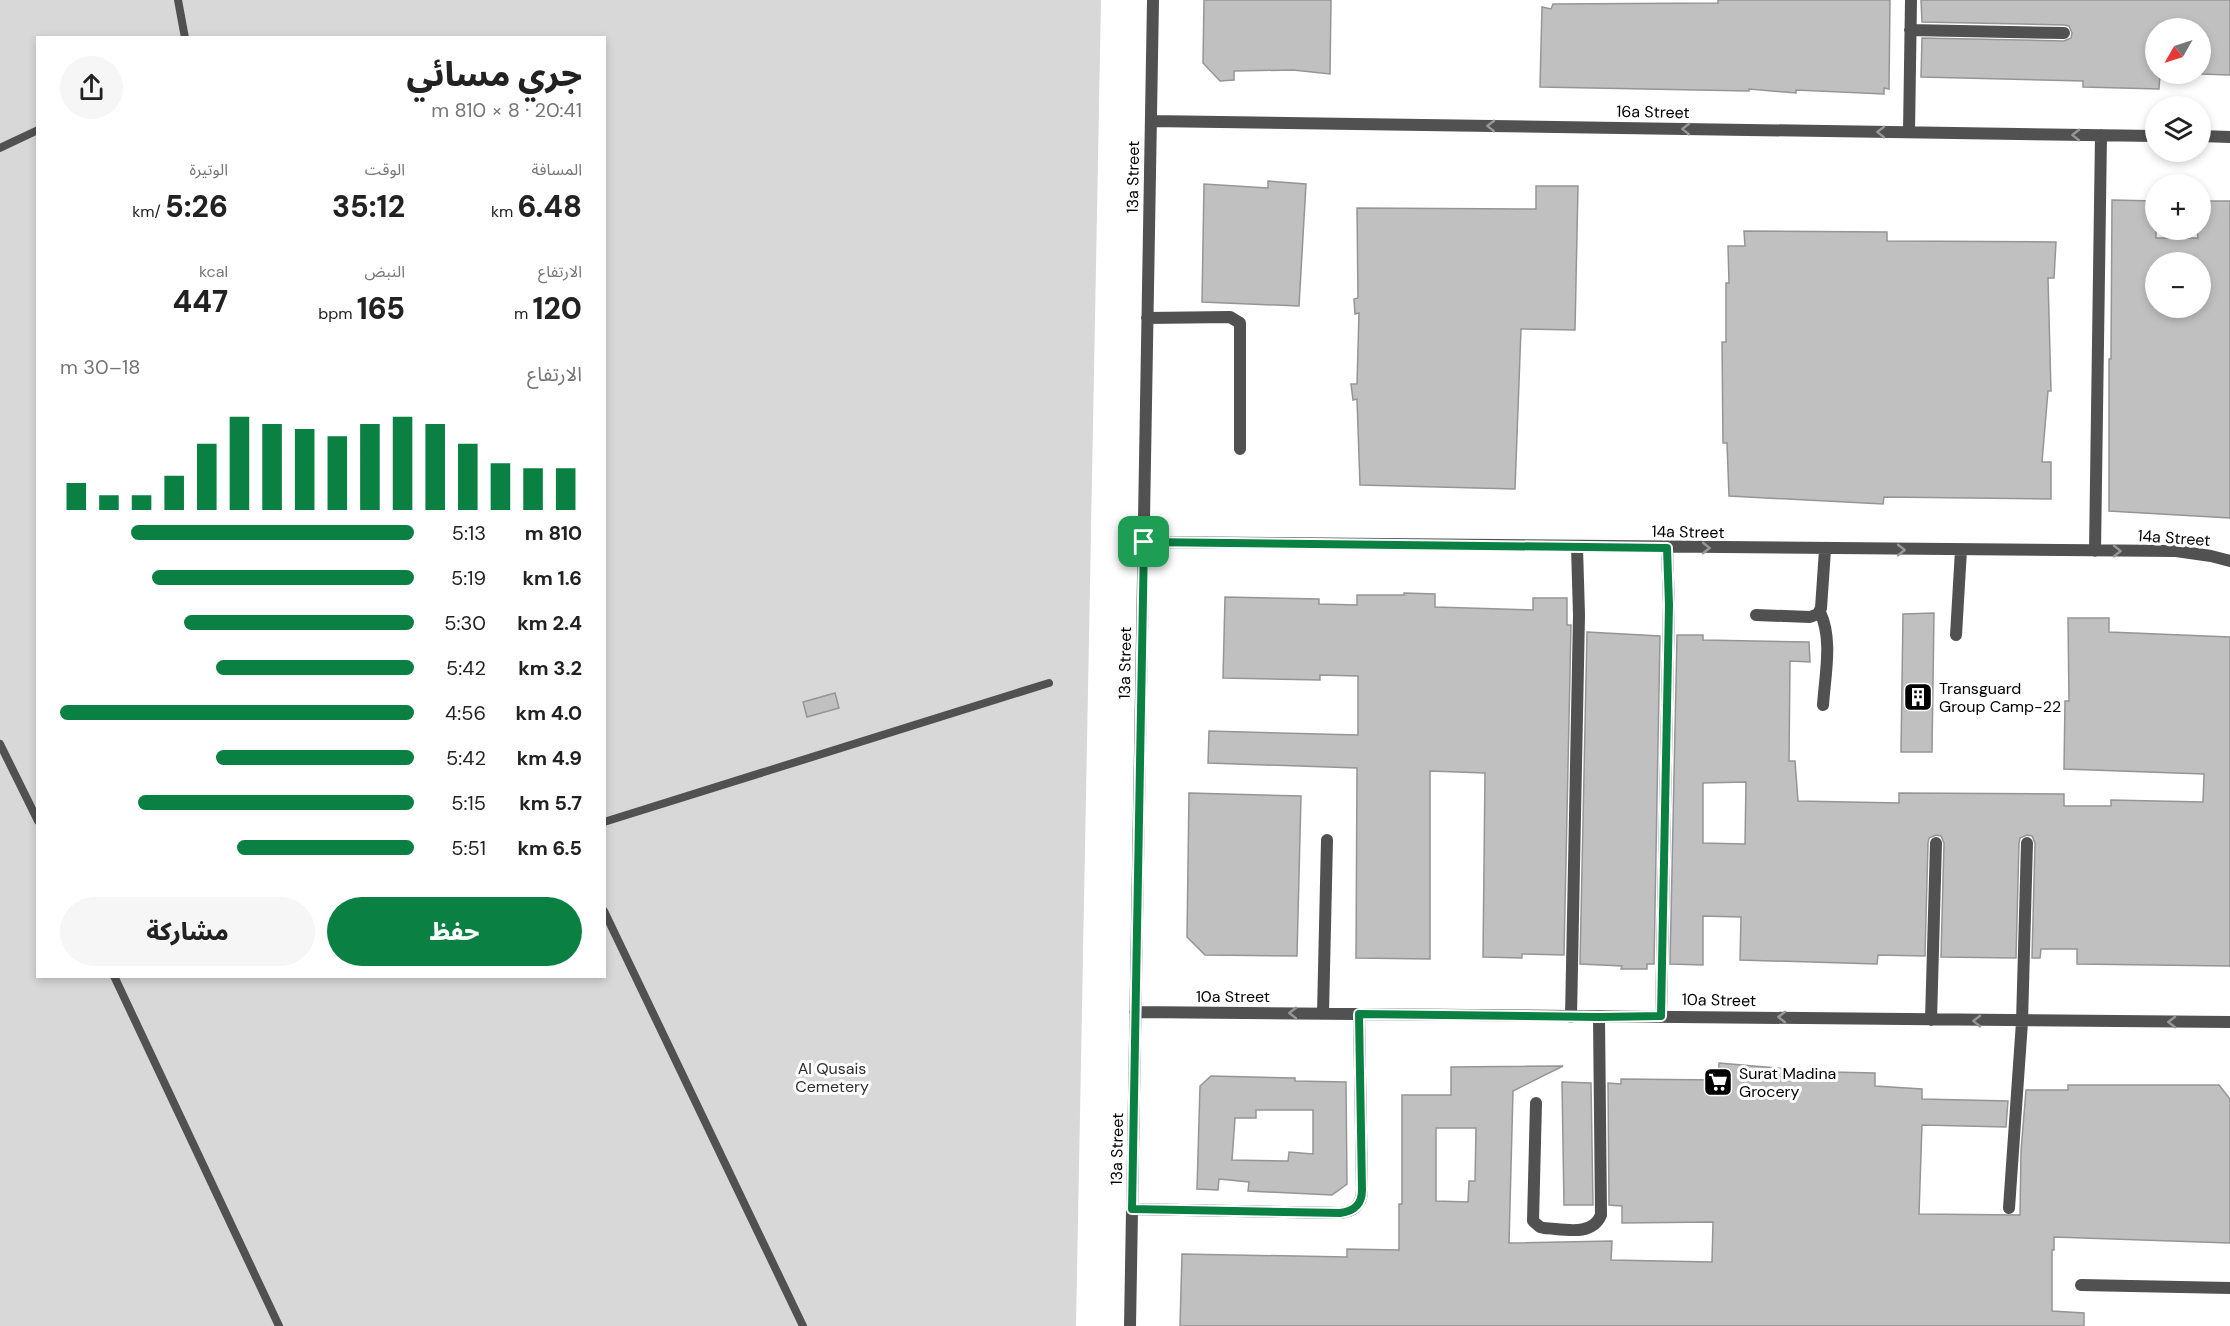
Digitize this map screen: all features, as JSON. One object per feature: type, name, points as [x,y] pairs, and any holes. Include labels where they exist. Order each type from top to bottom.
[{"type":"street","name":"13a Street","points":[[1130,1326],[1153,0]]},
{"type":"street","points":[[1909,132],[1911,0]]},
{"type":"street","points":[[1910,30],[2064,33]]},
{"type":"street","name":"16a Street","points":[[1151,121],[2145,136]]},
{"type":"street","points":[[2095,550],[2101,135]]},
{"type":"street","points":[[2211,136],[2230,137]]},
{"type":"street","points":[[1147,318],[1230,317],[1240,323],[1240,448]]},
{"type":"street","name":"14a Street","points":[[1144,542],[1825,550],[2176,551],[2230,561]]},
{"type":"street","points":[[1571,1017],[1579,615],[1577,547]]},
{"type":"street","points":[[1661,1016],[1669,605],[1667,548]]},
{"type":"street","points":[[1956,635],[1961,549]]},
{"type":"street","points":[[1823,705],[1827,639],[1825,624],[1820,612],[1825,550]]},
{"type":"street","points":[[1756,615],[1810,617],[1820,612]]},
{"type":"street","points":[[1323,1013],[1327,840]]},
{"type":"street","points":[[1931,1020],[1936,843]]},
{"type":"street","points":[[2009,1208],[2022,1022],[2027,843]]},
{"type":"street","name":"10a Street","points":[[1135,1012],[1661,1016],[2022,1022],[2230,1022]]},
{"type":"street","points":[[1132,1209],[1340,1213],[1354,1209],[1359,1204],[1362,1190],[1359,1014]]},
{"type":"street","points":[[1536,1103],[1533,1221],[1544,1228],[1590,1228],[1596,1224],[1601,1215],[1599,1017]]},
{"type":"street","points":[[2081,1285],[2230,1288]]},
{"type":"lane","points":[[178,0],[185,36]]},
{"type":"lane","points":[[0,148],[36,131]]},
{"type":"lane","points":[[606,821],[1049,683]]},
{"type":"lane","points":[[0,744],[36,816]]},
{"type":"lane","points":[[606,915],[803,1326]]},
{"type":"lane","points":[[115,978],[279,1326]]},
{"type":"green space","name":"Al Qusais Cemetery","points":[[0,0],[1101,0],[1076,1326],[0,1326]]},
{"type":"building","points":[[1204,0],[1331,0],[1330,74],[1293,70],[1234,71],[1234,80],[1220,81],[1203,63]]},
{"type":"building","points":[[1718,0],[1890,0],[1889,89],[1884,88],[1884,94],[1796,90],[1796,93],[1749,89],[1749,91],[1540,87],[1542,7],[1551,9],[1553,4],[1718,3]]},
{"type":"building","points":[[1921,0],[2230,0],[2230,75],[2211,74],[2211,18],[2145,18],[2145,84],[2159,84],[2159,89],[2083,87],[2083,81],[1921,77],[1922,38],[2064,41],[2071,38],[2072,33],[2069,26],[2064,25],[1922,22]]},
{"type":"building","points":[[1268,181],[1306,184],[1299,306],[1202,302],[1204,184],[1268,188]]},
{"type":"building","points":[[1536,186],[1578,186],[1575,330],[1521,329],[1515,489],[1360,485],[1357,399],[1353,400],[1351,384],[1357,384],[1359,313],[1355,314],[1354,299],[1358,298],[1357,208],[1536,209]]},
{"type":"building","points":[[2112,200],[2145,201],[2145,240],[2211,240],[2211,201],[2230,201],[2230,518],[2109,511],[2109,359],[2111,359]]},
{"type":"building","points":[[1744,231],[1887,232],[1887,241],[2056,242],[2054,278],[2048,278],[2051,391],[2048,391],[2042,462],[2051,462],[2051,499],[1884,497],[1883,504],[1729,496],[1727,443],[1723,443],[1722,342],[1726,342],[1728,246],[1745,246]]},
{"type":"building","points":[[1404,593],[1435,594],[1435,607],[1533,610],[1533,598],[1567,598],[1567,625],[1571,625],[1564,955],[1522,954],[1522,958],[1483,957],[1485,773],[1430,771],[1430,959],[1356,958],[1357,768],[1208,763],[1209,731],[1358,735],[1358,676],[1320,675],[1320,680],[1223,678],[1225,597],[1319,599],[1319,604],[1357,605],[1357,595],[1404,595]]},
{"type":"building","name":"Transguard Group Camp-22","points":[[1934,613],[1932,752],[1901,752],[1903,614]]},
{"type":"building","points":[[2068,618],[2109,618],[2109,632],[2230,637],[2230,966],[2077,964],[2077,949],[2041,949],[2040,958],[2032,958],[2035,843],[2032,836],[2027,835],[2020,838],[2019,843],[2016,958],[1941,957],[1944,843],[1941,836],[1936,835],[1929,838],[1928,843],[1925,956],[1878,955],[1877,964],[1740,960],[1741,917],[1703,916],[1703,965],[1670,964],[1677,635],[1703,635],[1703,640],[1809,642],[1810,662],[1790,661],[1789,761],[1795,761],[1798,801],[1899,803],[1899,793],[2064,794],[2064,806],[2111,806],[2111,800],[2203,802],[2204,774],[2064,769],[2065,701],[2069,701]],"holes":[[[1746,782],[1745,844],[1703,843],[1703,783]]]},
{"type":"building","points":[[1587,632],[1660,636],[1654,964],[1647,964],[1647,969],[1621,969],[1622,966],[1580,964]]},
{"type":"building","points":[[835,693],[839,708],[807,717],[803,702]]},
{"type":"building","points":[[1189,793],[1301,796],[1297,956],[1205,955],[1187,937]]},
{"type":"building","points":[[1719,1063],[1788,1069],[1788,1071],[1875,1073],[1875,1086],[1922,1089],[1922,1099],[2008,1101],[2006,1127],[1922,1125],[1919,1214],[2020,1215],[2021,1151],[2026,1090],[2068,1090],[2068,1085],[2219,1085],[2230,1099],[2230,1243],[2054,1237],[2052,1311],[2084,1313],[2084,1326],[1180,1326],[1182,1254],[1347,1257],[1347,1249],[1399,1250],[1399,1204],[1402,1204],[1402,1095],[1451,1095],[1451,1067],[1563,1066],[1513,1091],[1509,1243],[1612,1241],[1611,1260],[1712,1262],[1713,1222],[1622,1223],[1622,1206],[1609,1205],[1608,1083],[1621,1084],[1621,1079],[1718,1080]],"holes":[[[1436,1128],[1476,1128],[1475,1181],[1469,1181],[1468,1202],[1436,1201]]]},
{"type":"building","points":[[1211,1076],[1346,1082],[1347,1184],[1332,1195],[1248,1191],[1249,1182],[1219,1179],[1218,1190],[1197,1189],[1200,1086]],"holes":[[[1256,1110],[1313,1110],[1313,1154],[1289,1152],[1288,1161],[1232,1160],[1235,1118],[1256,1118]]]},
{"type":"building","points":[[1562,1082],[1591,1083],[1593,1205],[1564,1205]]},
{"type":"place","name":"Transguard Group Camp-22","points":[[1918,697]]},
{"type":"place","name":"Surat Madina Grocery","points":[[1718,1082]]},
{"type":"route","points":[[1144,542],[1667,548],[1669,605],[1661,1016],[1359,1014],[1362,1197],[1354,1209],[1340,1213],[1132,1209],[1144,542]]}]
